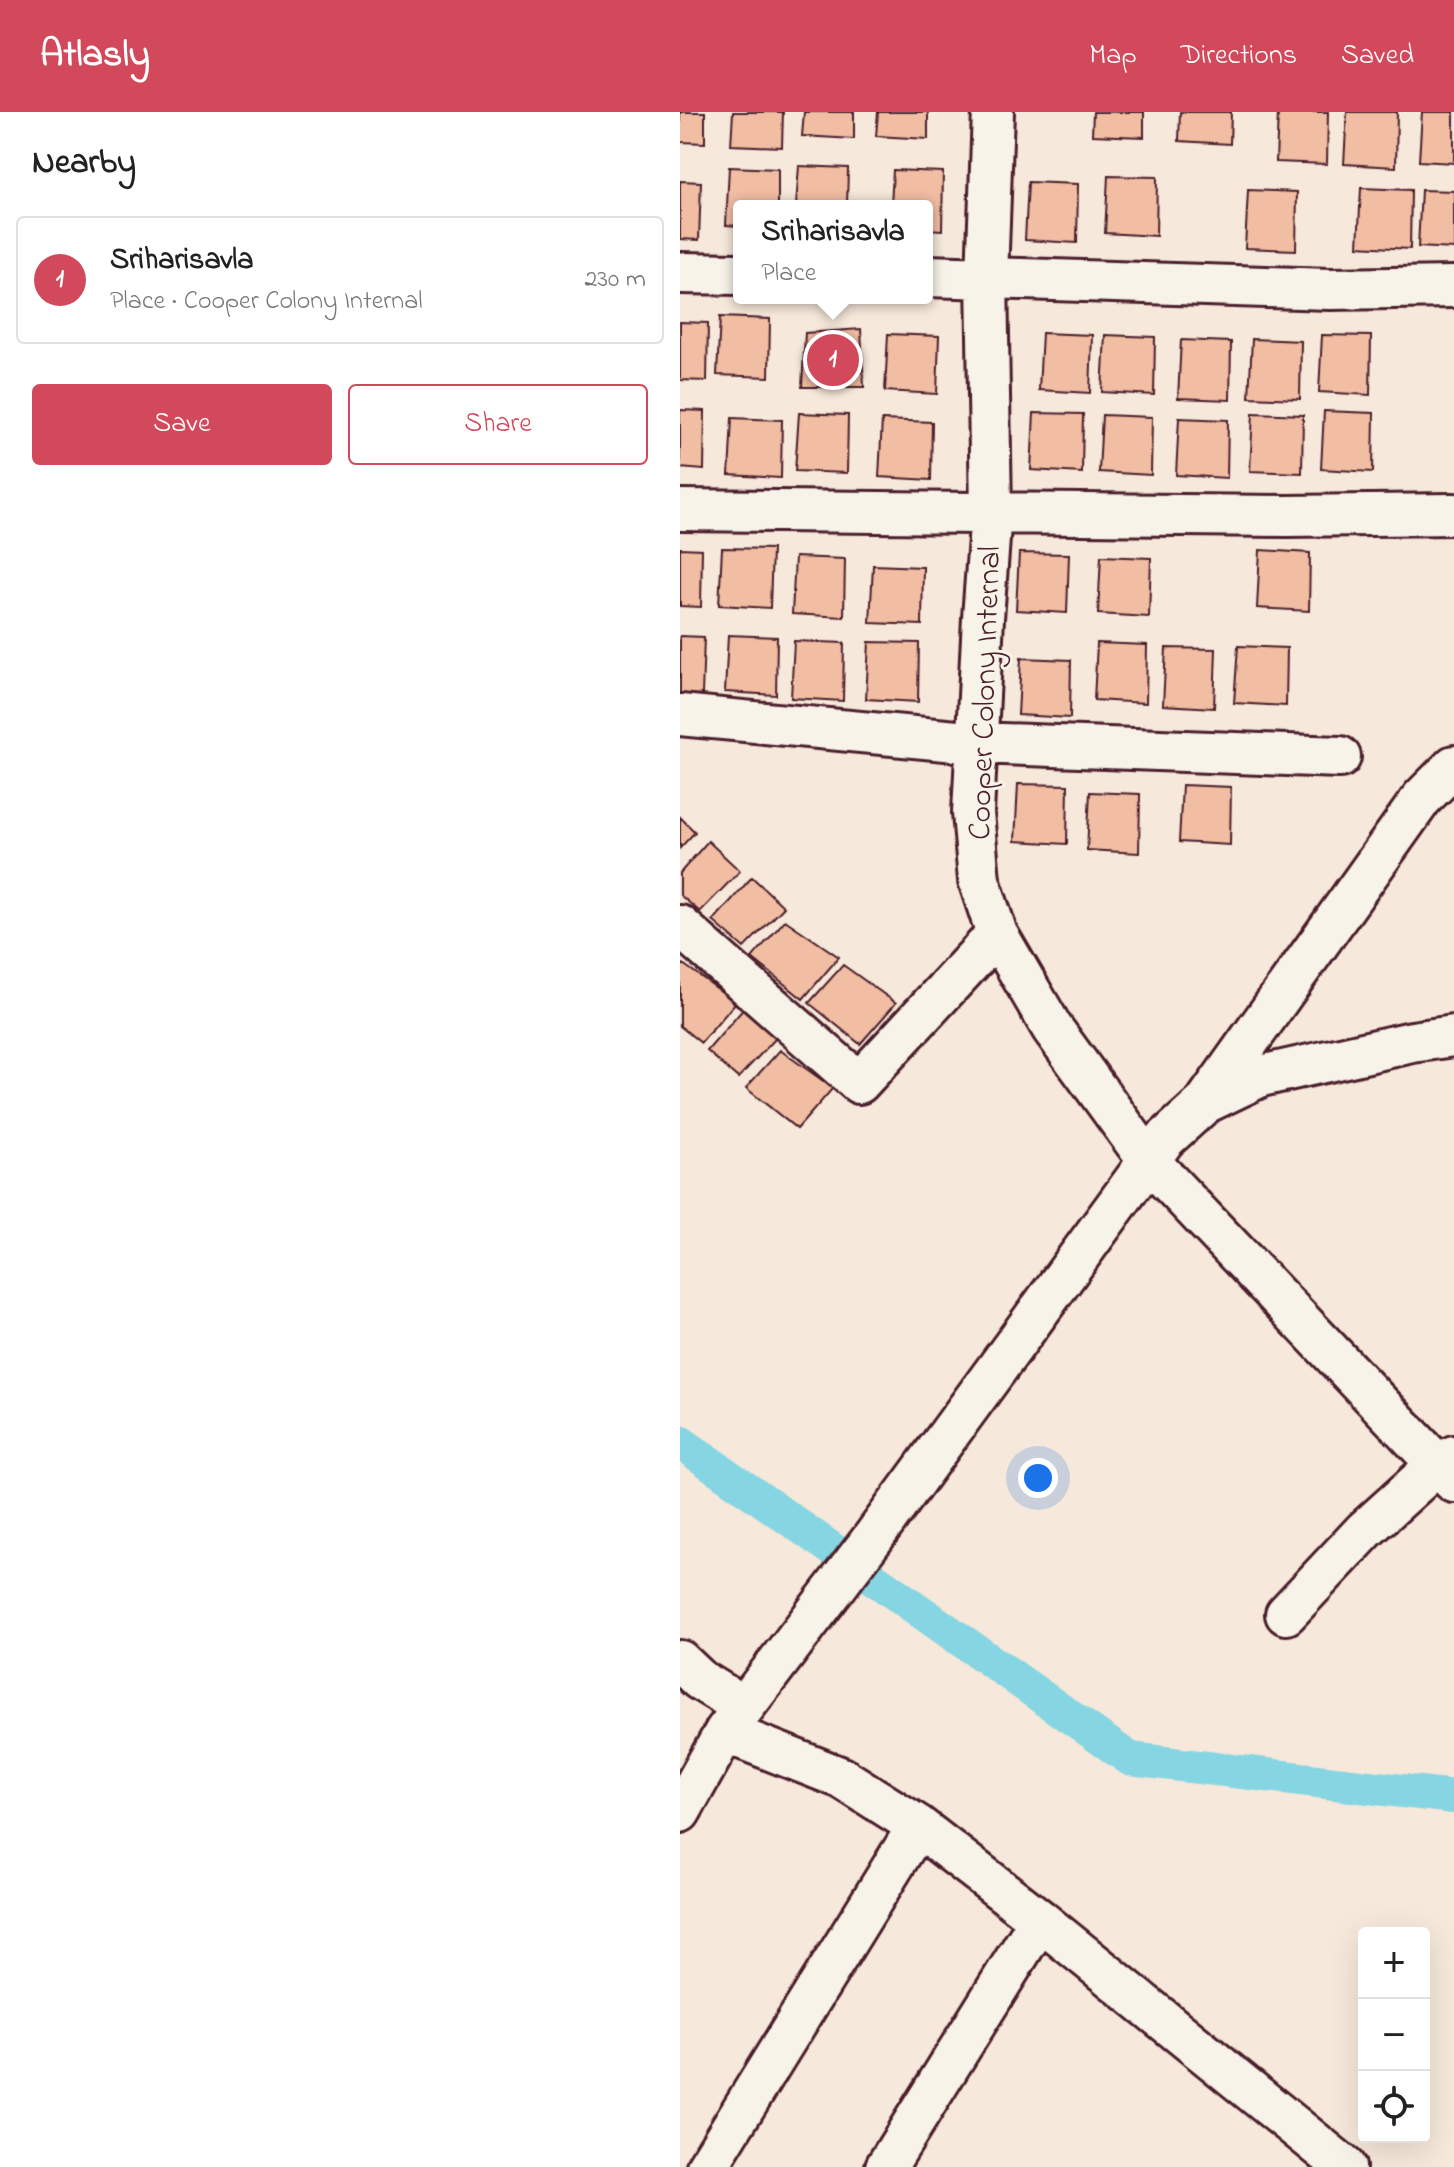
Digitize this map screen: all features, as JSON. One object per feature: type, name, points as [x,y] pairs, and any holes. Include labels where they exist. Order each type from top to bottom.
[{"type":"street","name":"Cooper Colony Internal","points":[[993,112],[987,277],[991,512],[973,813],[979,880],[997,934],[1052,1028],[1148,1160],[1449,1467]]},
{"type":"street","points":[[680,273],[733,274]]},
{"type":"street","points":[[933,276],[1330,289],[1454,287]]},
{"type":"street","name":"Cooper Colony Internal","points":[[680,510],[1286,516],[1454,514]]},
{"type":"street","points":[[680,715],[978,743],[1340,757]]},
{"type":"street","points":[[680,1812],[735,1720],[873,1538],[1148,1160],[1164,1140],[1205,1103],[1422,798],[1454,766]]},
{"type":"street","points":[[680,926],[859,1083],[997,934]]},
{"type":"street","points":[[1205,1103],[1261,1076],[1454,1036]]},
{"type":"street","points":[[1286,1614],[1365,1530],[1449,1467]]},
{"type":"street","points":[[680,1661],[735,1720],[842,1778],[918,1826],[1040,1920],[1345,2167]]},
{"type":"street","points":[[680,1758],[735,1720]]},
{"type":"street","points":[[707,2167],[918,1826]]},
{"type":"street","points":[[886,2167],[1040,1920]]},
{"type":"building","points":[[680,112],[705,112],[705,143],[680,142]]},
{"type":"building","points":[[733,112],[783,112],[782,147],[731,145]]},
{"type":"building","points":[[804,112],[854,112],[854,139],[802,136]]},
{"type":"building","points":[[878,112],[928,112],[928,139],[876,136]]},
{"type":"building","points":[[1093,112],[1144,112],[1144,137],[1092,135]]},
{"type":"building","points":[[1180,112],[1231,112],[1230,144],[1179,141]]},
{"type":"building","points":[[1278,112],[1328,112],[1327,164],[1276,162]]},
{"type":"building","points":[[1347,112],[1397,112],[1396,167],[1344,164]]},
{"type":"building","points":[[1422,112],[1454,112],[1454,163],[1419,161]]},
{"type":"building","points":[[799,166],[848,168],[847,200],[796,200]]},
{"type":"building","points":[[729,167],[778,169],[778,200],[733,200],[733,226],[726,225]]},
{"type":"building","points":[[893,170],[943,172],[942,230],[933,229],[933,200],[891,200]]},
{"type":"building","points":[[1108,176],[1157,177],[1156,236],[1105,233]]},
{"type":"building","points":[[680,181],[701,182],[699,240],[680,239]]},
{"type":"building","points":[[1028,182],[1078,184],[1077,243],[1025,240]]},
{"type":"building","points":[[1361,188],[1411,190],[1410,249],[1358,246]]},
{"type":"building","points":[[1248,190],[1297,192],[1296,250],[1245,248]]},
{"type":"building","points":[[1421,190],[1454,191],[1454,249],[1418,247]]},
{"type":"building","points":[[720,317],[770,319],[769,377],[717,375]]},
{"type":"building","points":[[680,322],[708,323],[707,381],[680,380]]},
{"type":"building","points":[[861,329],[864,387],[802,387],[805,333]]},
{"type":"building","points":[[1042,333],[1092,335],[1090,393],[1039,390]]},
{"type":"building","points":[[888,334],[939,336],[937,394],[885,391]]},
{"type":"building","points":[[1105,335],[1155,337],[1154,395],[1102,392]]},
{"type":"building","points":[[1322,335],[1371,336],[1370,395],[1319,392]]},
{"type":"building","points":[[1252,339],[1301,341],[1300,399],[1249,397]]},
{"type":"building","points":[[1181,340],[1231,342],[1230,400],[1178,398]]},
{"type":"building","points":[[680,410],[705,411],[704,470],[680,468]]},
{"type":"building","points":[[1324,411],[1374,413],[1373,472],[1321,469]]},
{"type":"building","points":[[799,413],[848,415],[847,473],[795,471]]},
{"type":"building","points":[[1034,413],[1083,414],[1082,473],[1031,470]]},
{"type":"building","points":[[1253,413],[1303,415],[1302,473],[1250,471]]},
{"type":"building","points":[[1102,415],[1152,417],[1151,475],[1099,472]]},
{"type":"building","points":[[732,418],[782,420],[781,478],[729,475]]},
{"type":"building","points":[[1179,418],[1228,420],[1227,478],[1176,475]]},
{"type":"building","points":[[882,420],[932,422],[931,480],[879,477]]},
{"type":"building","points":[[680,548],[702,549],[701,607],[680,606]]},
{"type":"building","points":[[722,548],[772,549],[770,608],[719,605]]},
{"type":"building","points":[[1260,550],[1310,553],[1309,611],[1257,608]]},
{"type":"building","points":[[1019,553],[1069,554],[1067,613],[1016,610]]},
{"type":"building","points":[[1101,556],[1151,558],[1149,617],[1098,614]]},
{"type":"building","points":[[795,557],[845,559],[844,617],[792,614]]},
{"type":"building","points":[[873,565],[923,567],[922,625],[870,623]]},
{"type":"building","points":[[728,635],[777,637],[776,695],[725,692]]},
{"type":"building","points":[[680,636],[704,637],[702,695],[680,694]]},
{"type":"building","points":[[794,641],[844,643],[843,701],[791,698]]},
{"type":"building","points":[[869,642],[919,643],[918,702],[866,699]]},
{"type":"building","points":[[1097,643],[1147,645],[1146,703],[1094,700]]},
{"type":"building","points":[[1238,646],[1287,648],[1286,706],[1234,703]]},
{"type":"building","points":[[1166,648],[1216,649],[1214,708],[1163,705]]},
{"type":"building","points":[[1021,658],[1071,660],[1070,718],[1018,715]]},
{"type":"building","points":[[1018,784],[1068,785],[1067,844],[1015,841]]},
{"type":"building","points":[[1182,785],[1231,787],[1230,845],[1179,842]]},
{"type":"building","points":[[1090,792],[1140,794],[1139,853],[1087,850]]},
{"type":"building","points":[[680,817],[695,832],[680,848]]},
{"type":"building","points":[[708,841],[740,871],[700,912],[680,895],[680,873]]},
{"type":"building","points":[[752,877],[784,907],[744,948],[713,921]]},
{"type":"building","points":[[785,920],[839,957],[803,999],[752,958]]},
{"type":"building","points":[[683,964],[736,1002],[701,1043],[680,1026],[680,968]]},
{"type":"building","points":[[843,965],[896,1003],[860,1044],[809,1003]]},
{"type":"building","points":[[746,1006],[778,1036],[738,1078],[707,1051]]},
{"type":"building","points":[[780,1050],[833,1088],[797,1129],[746,1088]]},
{"type":"waterway","points":[[680,1442],[1130,1759],[1454,1797]]},
{"type":"place","name":"Sriharisavla","points":[[833,360]]}]
